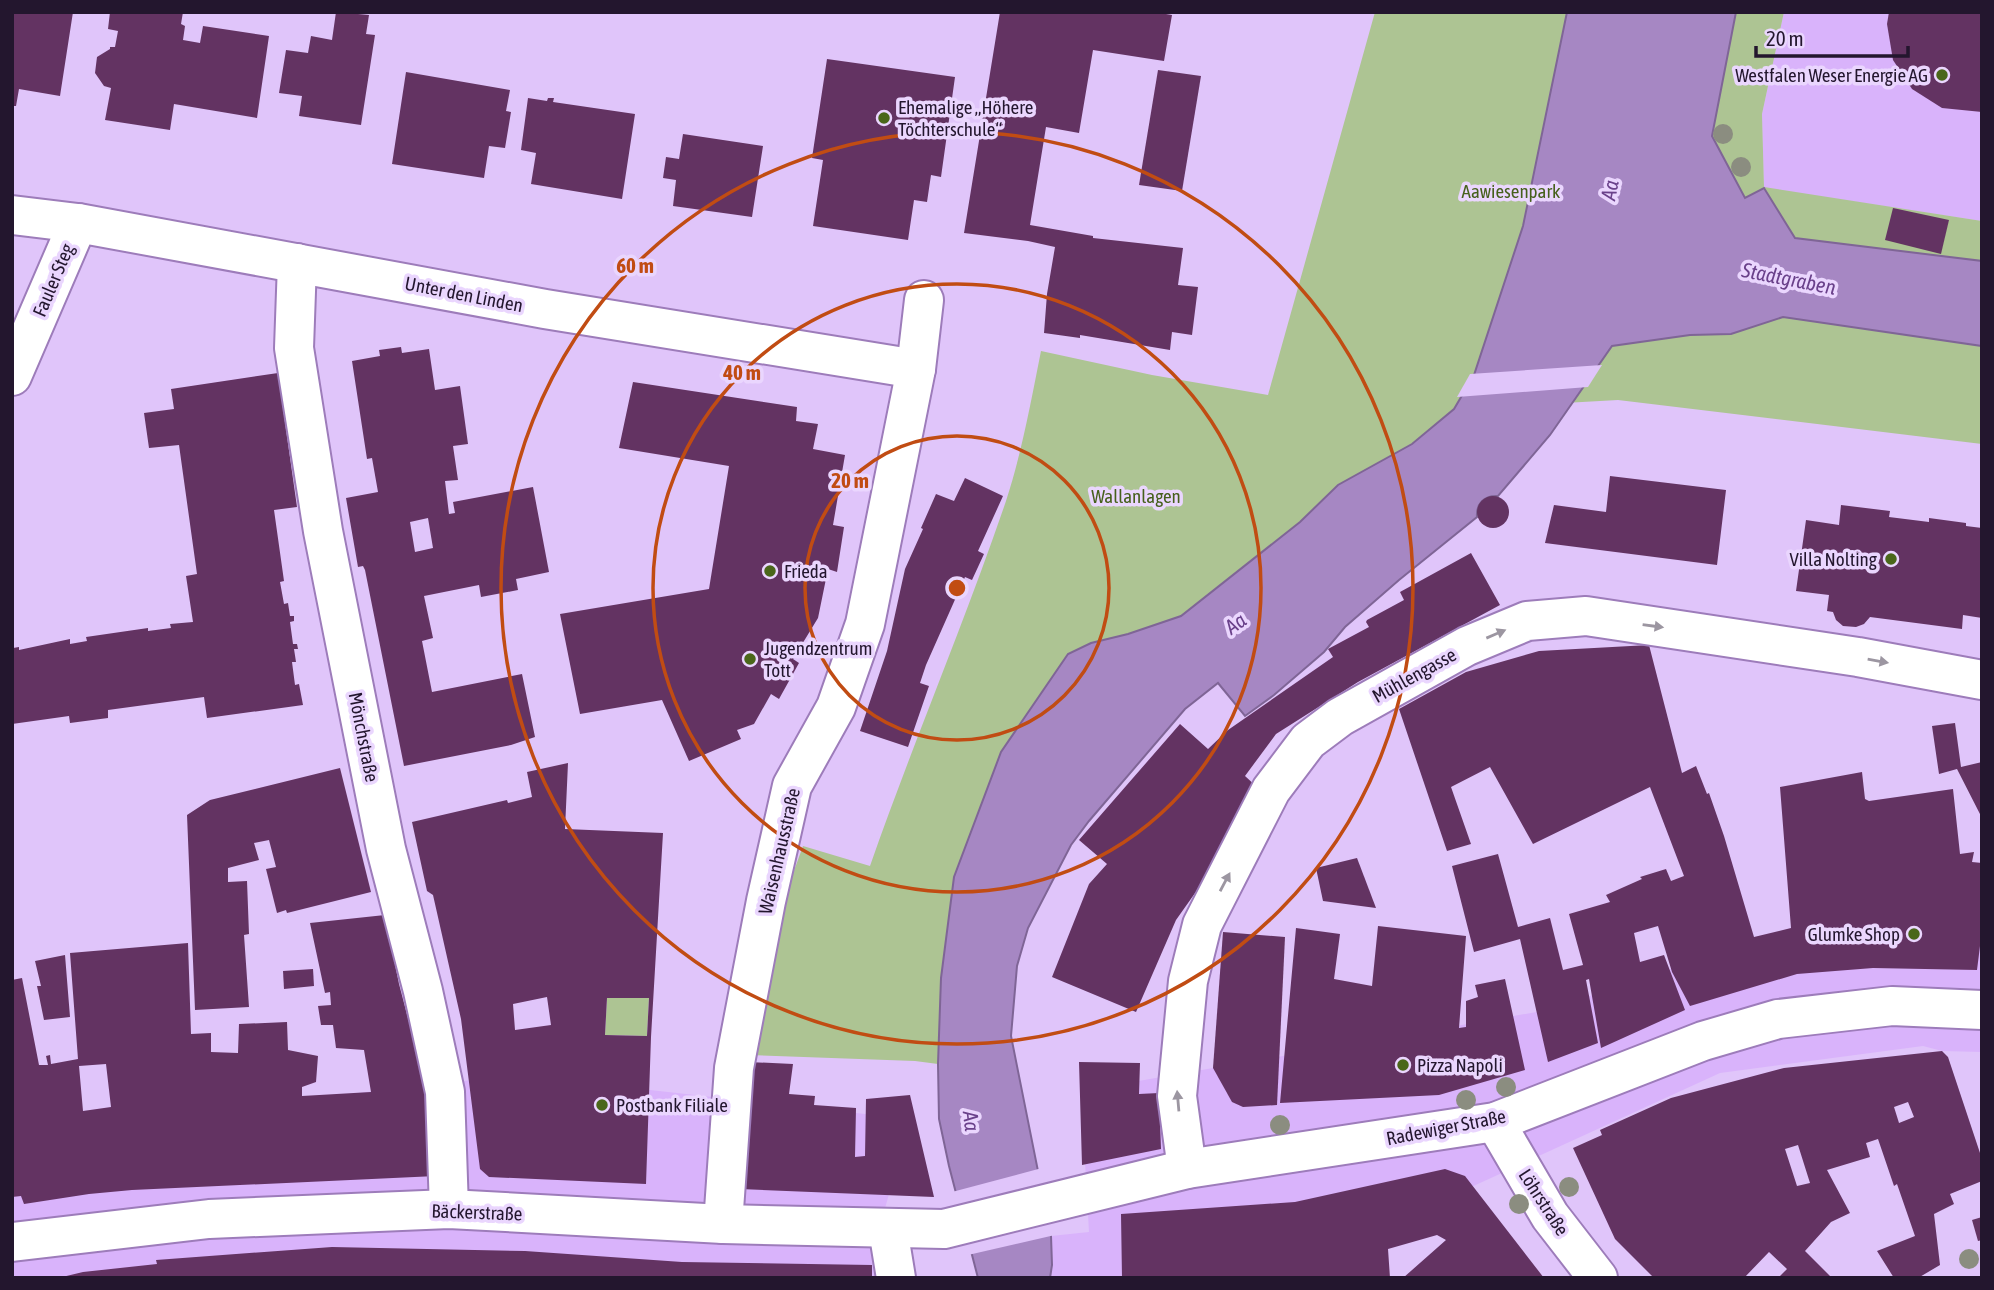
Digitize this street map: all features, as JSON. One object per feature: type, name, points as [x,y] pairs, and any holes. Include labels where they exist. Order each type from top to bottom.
[{"type":"street","name":"Unter den Linden","points":[[12,215],[78,223],[545,309],[916,369]]},
{"type":"street","name":"Fauler Steg","points":[[12,376],[78,223]]},
{"type":"street","name":"Mönchstraße","points":[[298,263],[293,348],[323,531],[386,849],[423,991],[445,1092],[449,1209]]},
{"type":"street","name":"Waisenhausstraße","points":[[723,1224],[734,1068],[766,901],[792,786],[836,707],[865,624],[916,369],[923,300]]},
{"type":"street","name":"Mühlengasse","points":[[1188,1169],[1177,1096],[1188,981],[1202,925],[1271,790],[1308,741],[1340,717],[1467,646],[1527,621],[1586,616],[1845,655],[1982,680]]},
{"type":"street","name":"Radewiger Straße","points":[[944,1229],[1188,1169],[1495,1122],[1703,1041],[1778,1020],[1892,1006],[1982,1010]]},
{"type":"street","name":"Löhrstraße","points":[[1495,1122],[1550,1216],[1598,1278]]},
{"type":"street","name":"Bäckerstraße","points":[[12,1242],[209,1219],[449,1209],[723,1224],[944,1229]]},
{"type":"street","points":[[888,1229],[895,1278]]},
{"type":"shaded area","points":[[1784,12],[1982,12],[1982,221],[1764,188],[1762,114]]},
{"type":"shaded area","points":[[1982,900],[1982,1052],[1942,1051],[1923,1046],[1720,1073],[1445,1199],[1168,1278],[1050,1278],[1051,1236],[1089,1232],[1081,1091],[1548,1010],[1774,934]]},
{"type":"shaded area","points":[[516,1075],[910,1119],[875,1244],[880,1278],[12,1278],[12,1132]]},
{"type":"green space","points":[[1375,12],[1784,12],[1762,114],[1764,187],[1982,221],[1982,444],[1618,400],[1454,409],[1412,444],[1338,485],[1300,522],[1181,616],[1091,643],[1001,752],[954,877],[941,978],[938,1064],[748,1055],[780,909],[803,846],[870,866],[1012,483],[1041,351],[1152,375],[1268,395]]},
{"type":"green space","points":[[607,998],[649,998],[647,1036],[605,1035]]},
{"type":"water","points":[[1567,12],[1736,12],[1712,136],[1745,198],[1764,188],[1795,238],[1982,261],[1982,346],[1783,317],[1731,334],[1690,335],[1612,346],[1550,435],[1498,496],[1482,501],[1477,517],[1345,627],[1324,652],[1274,695],[1245,716],[1218,683],[1185,709],[1071,845],[1028,928],[1017,966],[1011,1036],[1051,1236],[1052,1265],[1050,1278],[978,1278],[939,1119],[941,978],[954,877],[1001,752],[1068,654],[1091,643],[1181,616],[1300,522],[1338,485],[1412,444],[1454,409],[1474,375],[1523,226]]},
{"type":"pier","points":[[1602,365],[1588,387],[1457,397],[1470,374]]},
{"type":"pier","points":[[1042,1168],[1055,1235],[968,1255],[952,1192]]},
{"type":"building","points":[[12,12],[73,12],[60,96],[19,89],[16,106],[12,106]]},
{"type":"building","points":[[110,12],[183,12],[183,40],[200,43],[203,26],[269,36],[257,118],[174,104],[170,130],[105,120],[111,88],[104,86],[95,73],[97,57],[110,47],[115,47],[118,31],[108,29]]},
{"type":"building","points":[[336,12],[369,15],[366,34],[375,35],[361,125],[299,116],[302,96],[279,93],[286,50],[308,53],[311,36],[332,40]]},
{"type":"building","points":[[1000,12],[1154,12],[1172,15],[1164,61],[1093,50],[1079,133],[1046,127],[1030,225],[1093,238],[1183,248],[1178,285],[1198,287],[1192,335],[1172,332],[1170,350],[1080,335],[1080,338],[1044,333],[1055,247],[964,233]]},
{"type":"building","name":"Westfalen Weser Energie AG","points":[[1889,12],[1982,12],[1982,112],[1942,108],[1912,89],[1893,60],[1887,24]]},
{"type":"building","name":"Ehemalige „Höhere Töchterschule“","points":[[827,59],[955,77],[941,177],[931,175],[927,202],[914,200],[908,240],[813,226],[823,160],[812,158]]},
{"type":"building","points":[[1158,70],[1201,76],[1182,191],[1139,185]]},
{"type":"building","points":[[406,72],[510,90],[506,111],[511,112],[505,148],[489,146],[484,178],[392,164]]},
{"type":"building","points":[[528,98],[547,101],[548,98],[554,98],[553,102],[635,114],[622,199],[531,184],[536,153],[521,150]]},
{"type":"building","points":[[683,134],[763,146],[752,217],[673,206],[676,180],[663,178],[666,157],[679,159]]},
{"type":"building","points":[[1893,208],[1949,220],[1941,254],[1885,240]]},
{"type":"building","points":[[401,347],[402,353],[429,349],[435,390],[460,386],[468,444],[453,446],[458,480],[445,481],[449,514],[455,513],[453,502],[533,487],[549,572],[516,579],[518,590],[481,597],[479,585],[424,596],[433,638],[422,641],[432,692],[522,674],[535,737],[511,745],[404,766],[365,570],[363,566],[358,567],[346,498],[378,492],[372,458],[367,459],[352,361],[380,356],[379,350]],"holes":[[[428,518],[433,548],[415,552],[410,522]]]},
{"type":"building","points":[[278,373],[297,507],[274,510],[284,581],[280,582],[284,604],[288,603],[290,616],[294,616],[294,621],[290,622],[293,644],[297,644],[298,649],[294,649],[296,662],[292,662],[295,685],[299,684],[303,705],[207,718],[204,697],[108,710],[108,718],[70,723],[69,716],[12,724],[13,648],[19,647],[19,650],[70,639],[70,644],[87,641],[86,637],[148,628],[148,631],[171,628],[170,624],[193,622],[186,576],[197,574],[179,445],[149,448],[144,413],[174,409],[171,389]]},
{"type":"building","name":"Frieda","points":[[633,382],[797,407],[796,421],[818,424],[813,449],[845,455],[833,525],[844,527],[837,572],[828,569],[818,618],[793,659],[799,663],[779,699],[771,694],[754,724],[737,730],[741,739],[689,761],[662,700],[580,714],[560,614],[709,589],[729,466],[619,448]]},
{"type":"building","points":[[1610,476],[1726,490],[1717,565],[1545,543],[1554,505],[1606,512]]},
{"type":"building","points":[[965,478],[1003,496],[978,551],[984,554],[972,580],[965,577],[926,665],[920,683],[929,686],[908,747],[860,731],[887,651],[905,569],[923,529],[921,528],[936,494],[954,501]]},
{"type":"building","points":[[1493,496],[1505,500],[1509,512],[1505,524],[1493,528],[1481,524],[1477,512],[1481,500]]},
{"type":"building","name":"Villa Nolting","points":[[1841,505],[1890,511],[1889,517],[1929,522],[1929,518],[1982,528],[1982,618],[1963,615],[1962,629],[1870,617],[1864,624],[1856,627],[1843,626],[1836,620],[1833,612],[1827,611],[1829,595],[1796,591],[1806,520],[1839,525]]},
{"type":"building","points":[[1471,553],[1500,605],[1358,682],[1276,734],[1245,776],[1257,787],[1234,838],[1176,920],[1136,1012],[1052,977],[1089,884],[1107,864],[1079,840],[1180,724],[1208,749],[1228,730],[1333,657],[1328,649],[1369,627],[1367,620],[1404,600],[1400,592]]},
{"type":"building","points":[[1649,645],[1682,773],[1696,766],[1707,794],[1709,793],[1754,937],[1791,928],[1780,787],[1862,772],[1865,799],[1869,801],[1953,789],[1960,854],[1974,852],[1972,862],[1982,863],[1982,930],[1977,970],[1873,968],[1797,974],[1690,1006],[1672,972],[1658,926],[1634,933],[1640,962],[1664,955],[1685,1010],[1601,1048],[1589,979],[1586,980],[1598,1043],[1548,1062],[1520,939],[1474,952],[1452,866],[1498,854],[1518,927],[1550,918],[1563,970],[1583,965],[1569,914],[1610,902],[1606,895],[1642,879],[1640,877],[1666,869],[1671,881],[1684,876],[1650,787],[1533,844],[1490,767],[1451,787],[1471,844],[1447,851],[1399,709],[1466,672],[1539,651]]},
{"type":"building","points":[[1955,723],[1961,767],[1982,762],[1982,818],[1957,769],[1939,774],[1932,726]]},
{"type":"building","points":[[568,763],[565,829],[663,833],[651,1037],[646,1184],[489,1177],[480,1169],[461,1019],[433,895],[427,891],[412,822],[507,800],[508,803],[532,797],[527,772]],"holes":[[[547,997],[551,1025],[515,1030],[513,1004]],[[607,998],[649,998],[647,1036],[605,1035]]]},
{"type":"building","points":[[340,768],[371,892],[287,913],[286,910],[277,913],[266,869],[276,867],[269,840],[254,843],[259,860],[228,868],[228,882],[247,881],[249,934],[244,935],[249,1007],[195,1010],[187,815],[210,800]]},
{"type":"building","points":[[1357,858],[1376,908],[1323,901],[1316,868]]},
{"type":"building","points":[[385,915],[399,984],[430,1102],[436,1176],[132,1190],[24,1204],[21,1196],[12,1197],[12,980],[22,978],[39,1065],[48,1065],[46,1056],[50,1055],[51,1064],[78,1059],[70,953],[188,943],[191,1034],[211,1033],[211,1052],[238,1053],[239,1024],[287,1022],[288,1050],[318,1056],[316,1082],[302,1087],[302,1096],[371,1092],[364,1050],[336,1048],[333,1025],[321,1025],[318,1006],[331,1005],[330,992],[325,993],[310,923]],"holes":[[[106,1064],[111,1107],[83,1111],[79,1066]]]},
{"type":"building","points":[[1378,926],[1466,936],[1459,1028],[1466,1027],[1466,1001],[1478,997],[1475,985],[1505,979],[1525,1070],[1439,1095],[1280,1103],[1296,928],[1340,934],[1334,979],[1372,986]]},
{"type":"building","points":[[1223,932],[1285,937],[1277,1105],[1243,1107],[1232,1102],[1213,1068]]},
{"type":"building","points":[[65,955],[70,1017],[44,1020],[37,986],[41,986],[35,961]]},
{"type":"building","points":[[313,969],[314,986],[284,989],[283,971]]},
{"type":"building","points":[[1942,1051],[1948,1057],[1982,1159],[1982,1181],[1950,1194],[1954,1204],[1934,1214],[1940,1265],[1918,1278],[1894,1278],[1877,1251],[1915,1236],[1878,1139],[1866,1143],[1870,1157],[1827,1170],[1850,1213],[1831,1222],[1805,1251],[1832,1278],[1778,1278],[1787,1269],[1769,1252],[1744,1278],[1654,1278],[1615,1239],[1573,1148],[1602,1135],[1600,1130],[1671,1098],[1784,1068]],"holes":[[[1908,1102],[1914,1117],[1899,1123],[1894,1107]],[[1798,1145],[1810,1183],[1797,1186],[1785,1149]]]},
{"type":"building","points":[[748,1062],[793,1064],[789,1094],[815,1096],[814,1105],[856,1108],[855,1157],[865,1156],[866,1099],[910,1095],[934,1197],[740,1189]]},
{"type":"building","points":[[1079,1062],[1140,1063],[1139,1094],[1159,1093],[1161,1149],[1082,1165]]},
{"type":"building","points":[[1445,1169],[1465,1176],[1544,1278],[1403,1278],[1446,1240],[1437,1235],[1388,1249],[1390,1278],[1122,1278],[1121,1214],[1295,1202]]},
{"type":"building","points":[[1982,1217],[1982,1240],[1978,1241],[1972,1220]]},
{"type":"building","points":[[332,1247],[525,1251],[682,1262],[872,1265],[872,1278],[58,1278],[83,1272],[157,1264],[156,1260]]},
{"type":"place","name":"Westfalen Weser Energie AG","points":[[1942,75]]},
{"type":"place","name":"Ehemalige „Höhere Töchterschule“","points":[[884,118]]},
{"type":"place","name":"Villa Nolting","points":[[1891,559]]},
{"type":"place","name":"Frieda","points":[[770,571]]},
{"type":"place","name":"Jugendzentrum Tott","points":[[750,659]]},
{"type":"place","name":"Glumke Shop","points":[[1914,934]]},
{"type":"place","name":"Pizza Napoli","points":[[1403,1065]]},
{"type":"place","name":"Postbank Filiale","points":[[602,1105]]},
{"type":"water label","name":"Aa","points":[[1609,190]]},
{"type":"water label","name":"Stadtgraben","points":[[1789,278]]},
{"type":"water label","name":"Aa","points":[[1235,623]]},
{"type":"water label","name":"Aa","points":[[972,1121]]},
{"type":"park label","name":"Aawiesenpark","points":[[1511,191]]},
{"type":"park label","name":"Wallanlagen","points":[[1136,496]]}]
